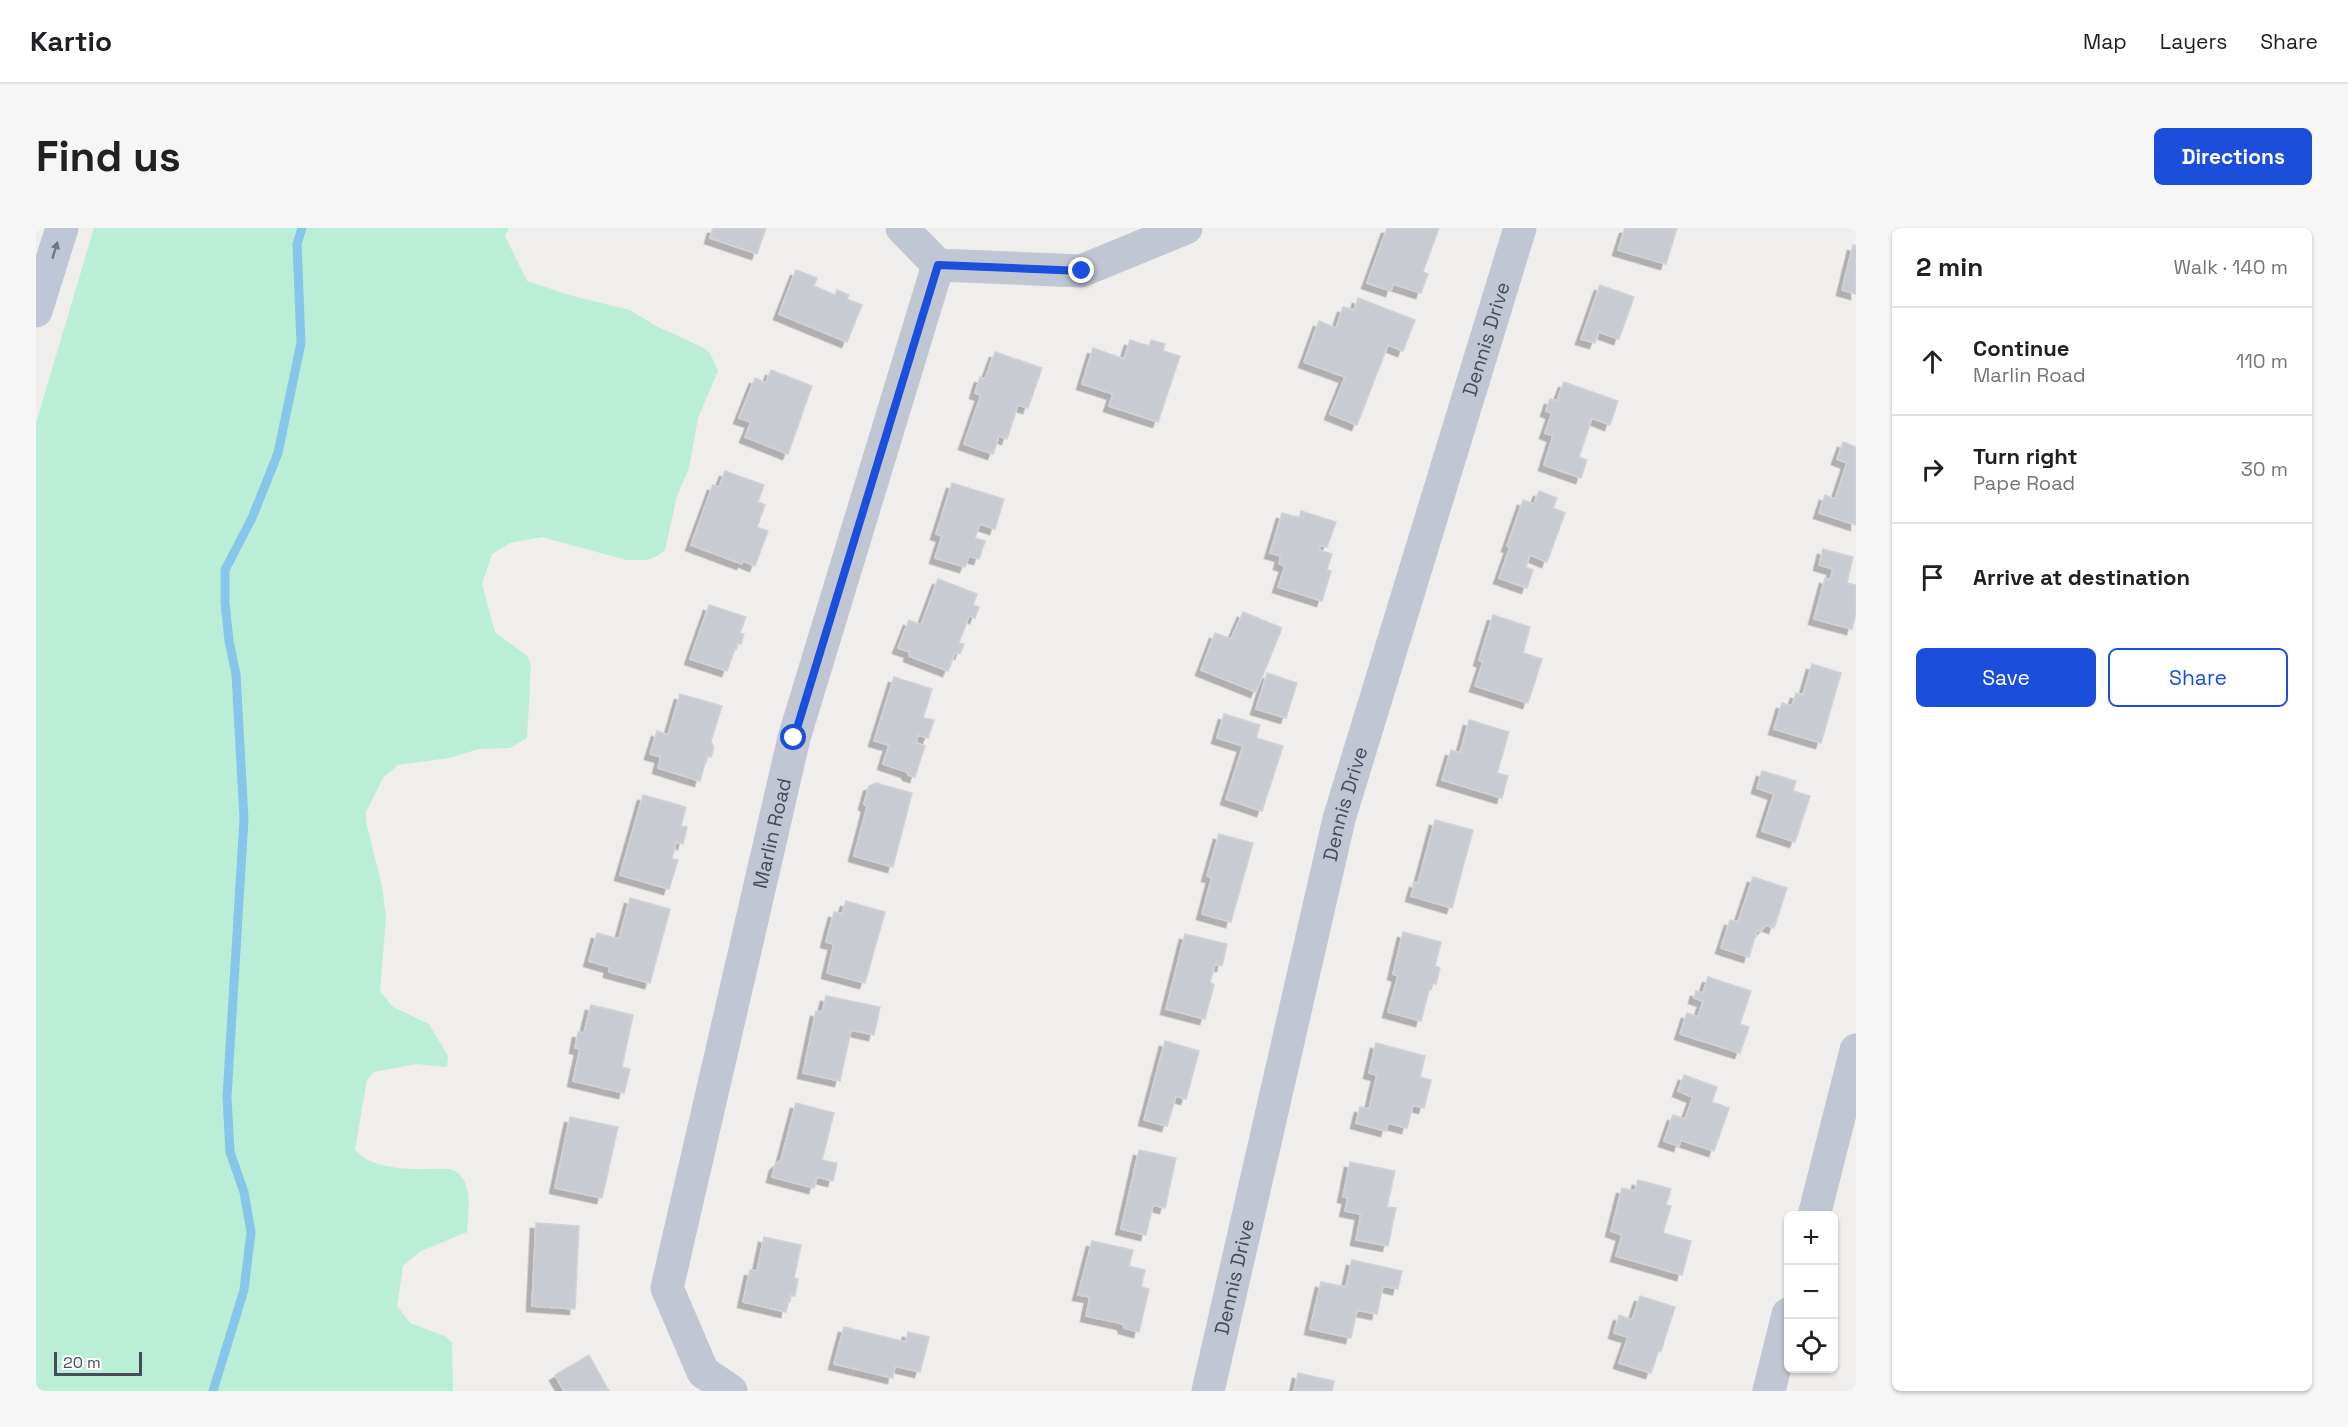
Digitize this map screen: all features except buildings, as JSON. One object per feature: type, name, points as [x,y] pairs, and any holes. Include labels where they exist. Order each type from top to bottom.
[{"type":"main road","points":[[36,311],[62,228]]},
{"type":"street","points":[[902,228],[938,265],[1082,271],[1186,228]]},
{"type":"street","name":"Dennis Drive","points":[[1208,1391],[1339,819],[1520,228]]},
{"type":"street","name":"Marlin Road","points":[[731,1391],[703,1372],[667,1288],[794,738],[938,265]]},
{"type":"street","points":[[1815,1211],[1856,1050]]},
{"type":"street","points":[[1769,1391],[1787,1319]]},
{"type":"green space","points":[[94,228],[509,228],[505,236],[527,281],[573,296],[630,310],[656,326],[702,347],[710,353],[718,371],[698,418],[689,468],[677,496],[665,550],[647,560],[626,560],[542,537],[510,543],[492,554],[482,584],[495,632],[527,656],[531,665],[527,738],[510,748],[479,749],[449,758],[398,765],[383,778],[366,812],[366,822],[382,886],[386,917],[380,991],[393,1007],[429,1024],[448,1056],[447,1067],[416,1064],[374,1072],[367,1080],[355,1150],[364,1158],[375,1163],[400,1168],[451,1169],[464,1180],[469,1205],[467,1232],[419,1252],[403,1266],[397,1306],[410,1323],[445,1336],[452,1343],[453,1391],[36,1391],[36,423]]},
{"type":"waterway","points":[[213,1391],[244,1290],[251,1232],[244,1192],[230,1152],[227,1097],[244,819],[236,674],[229,641],[225,603],[225,570],[252,518],[278,453],[301,343],[297,244],[302,228]]},
{"type":"route","points":[[794,738],[938,265],[1082,271]]}]
